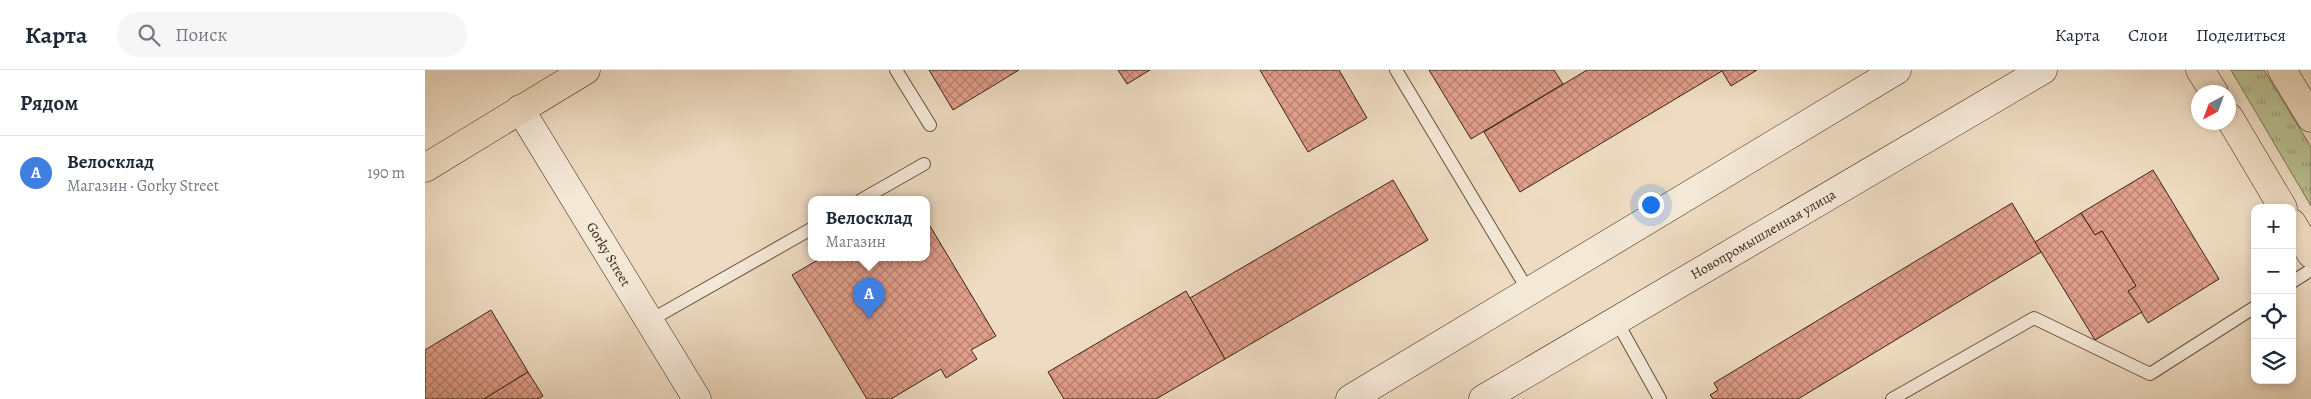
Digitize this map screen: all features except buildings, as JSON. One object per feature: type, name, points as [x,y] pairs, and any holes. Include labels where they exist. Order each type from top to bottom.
[{"type":"main road","points":[[425,168],[586,70]]},
{"type":"main road","points":[[1350,399],[1897,70]]},
{"type":"main road","name":"Новопромышленная улица","points":[[1483,399],[2043,70]]},
{"type":"main road","points":[[2201,70],[2210,85]]},
{"type":"main road","points":[[2282,70],[2311,118]]},
{"type":"main road","name":"Gorky Street","points":[[520,109],[697,399]]},
{"type":"main road","points":[[2236,129],[2281,204]]},
{"type":"main road","points":[[2296,230],[2311,254]]},
{"type":"lane","points":[[896,70],[930,124]]},
{"type":"lane","points":[[1396,70],[1529,292]]},
{"type":"lane","points":[[868,196],[925,164]]},
{"type":"lane","points":[[649,321],[808,231]]},
{"type":"lane","points":[[2296,279],[2311,270]]},
{"type":"lane","points":[[1892,399],[2034,318],[2150,374],[2251,310]]},
{"type":"lane","points":[[1616,320],[1660,399]]},
{"type":"green space","points":[[2231,70],[2264,70],[2311,147],[2311,206]]},
{"type":"place","name":"Велосклад","points":[[869,319]]}]
